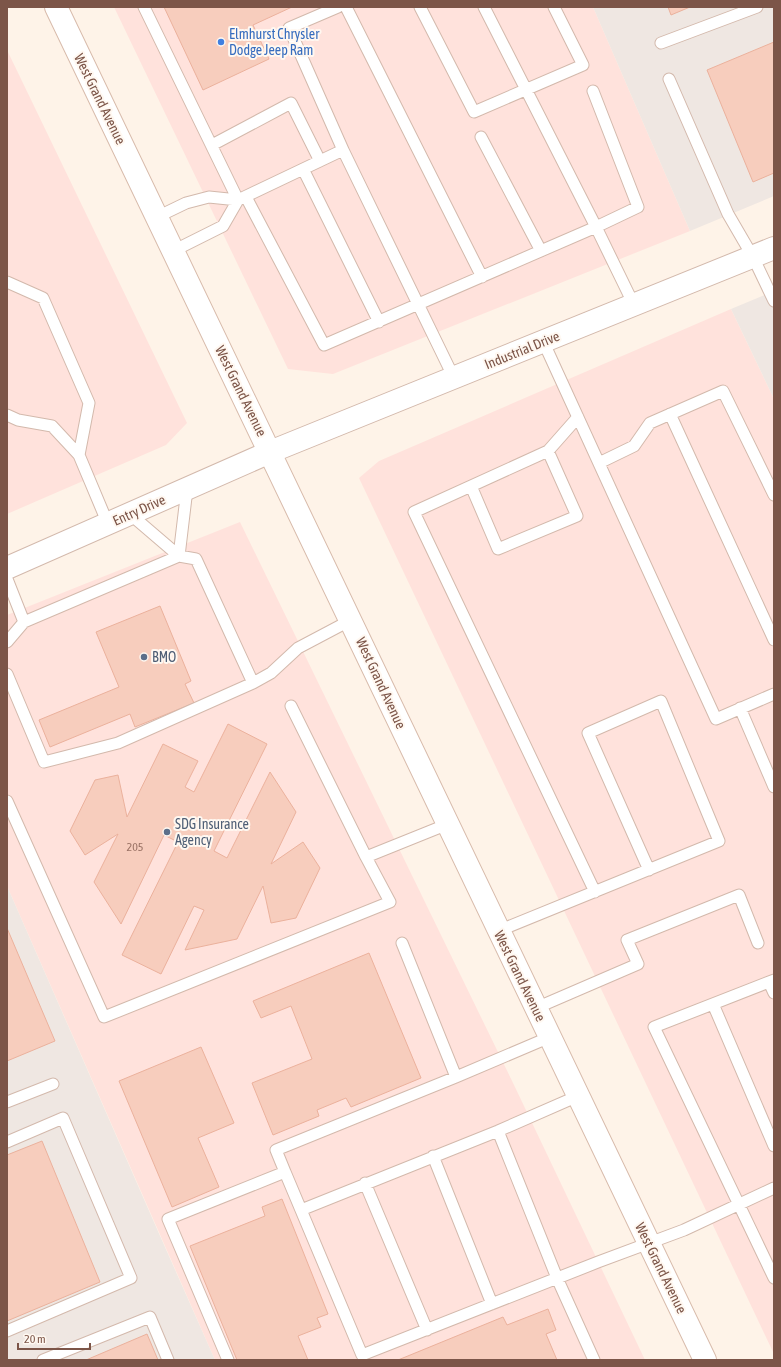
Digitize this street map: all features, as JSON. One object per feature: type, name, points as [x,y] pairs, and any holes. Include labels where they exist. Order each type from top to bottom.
[{"type":"main road","name":"West Grand Avenue","points":[[56,7],[705,1360]]},
{"type":"main road","name":"Industrial Drive","points":[[270,452],[774,248]]},
{"type":"main road","name":"Entry Drive","points":[[7,568],[270,452]]},
{"type":"lane","points":[[144,7],[212,144],[324,345],[419,305],[638,207],[593,91]]},
{"type":"lane","points":[[338,7],[289,28],[343,150],[454,378]]},
{"type":"lane","points":[[346,7],[482,277]]},
{"type":"lane","points":[[420,7],[474,112],[583,65],[554,7]]},
{"type":"lane","points":[[484,7],[596,226],[634,305]]},
{"type":"lane","points":[[662,43],[757,7]]},
{"type":"lane","points":[[669,79],[728,214],[753,257],[774,301]]},
{"type":"lane","points":[[212,144],[291,103],[320,161]]},
{"type":"lane","points":[[481,137],[541,251]]},
{"type":"lane","points":[[157,217],[186,203],[209,197],[242,198],[343,150]]},
{"type":"lane","points":[[303,169],[379,322]]},
{"type":"lane","points":[[173,251],[223,226],[242,198]]},
{"type":"lane","points":[[7,282],[43,298],[89,403],[79,455]]},
{"type":"lane","points":[[544,341],[716,719],[774,694]]},
{"type":"lane","points":[[599,463],[634,446],[650,423],[723,391],[774,495]]},
{"type":"lane","points":[[670,414],[774,640]]},
{"type":"lane","points":[[7,415],[18,420],[52,426],[79,455],[108,524]]},
{"type":"lane","points":[[578,417],[548,451],[414,512],[595,892]]},
{"type":"lane","points":[[470,486],[498,549],[577,516],[548,451]]},
{"type":"lane","points":[[179,556],[187,489]]},
{"type":"lane","points":[[130,514],[179,556],[196,559],[253,683]]},
{"type":"lane","points":[[7,642],[24,622],[179,556]]},
{"type":"lane","points":[[7,579],[24,622]]},
{"type":"lane","points":[[7,674],[44,762],[118,743],[253,683],[271,673],[298,648],[351,620]]},
{"type":"lane","points":[[498,931],[595,892],[649,870],[719,841],[661,701],[588,733],[649,870]]},
{"type":"lane","points":[[7,800],[104,1017],[390,902],[366,857],[292,706]]},
{"type":"lane","points":[[740,708],[774,787]]},
{"type":"lane","points":[[366,857],[448,824]]},
{"type":"lane","points":[[536,1008],[638,964],[627,940],[739,895],[758,943]]},
{"type":"lane","points":[[402,943],[456,1077]]},
{"type":"lane","points":[[774,993],[772,981],[654,1027],[774,1278]]},
{"type":"lane","points":[[712,1004],[774,1146]]},
{"type":"lane","points":[[550,1037],[276,1150],[362,1355],[557,1278],[684,1230],[774,1188]]},
{"type":"lane","points":[[7,1102],[53,1084]]},
{"type":"lane","points":[[301,1210],[365,1183],[498,1131],[578,1096]]},
{"type":"lane","points":[[7,1142],[63,1118],[130,1278],[7,1331]]},
{"type":"lane","points":[[498,1131],[557,1278],[594,1360]]},
{"type":"lane","points":[[433,1156],[492,1304]]},
{"type":"lane","points":[[228,1360],[168,1219],[285,1172]]},
{"type":"lane","points":[[365,1183],[427,1330]]},
{"type":"lane","points":[[43,1360],[150,1318],[168,1360]]},
{"type":"shaded area","points":[[114,7],[593,7],[690,231],[333,374],[288,369]]},
{"type":"shaded area","points":[[593,7],[774,7],[774,196],[690,231]]},
{"type":"shaded area","points":[[7,50],[187,423],[166,445],[7,514]]},
{"type":"shaded area","points":[[774,291],[774,399],[731,309]]},
{"type":"shaded area","points":[[731,309],[774,399],[774,1354],[359,478],[379,461]]},
{"type":"shaded area","points":[[240,522],[514,1085],[645,1360],[215,1360],[7,886],[7,615]]},
{"type":"shaded area","points":[[7,886],[157,1229],[215,1360],[7,1360]]},
{"type":"building","name":"Elmhurst Chrysler Dodge Jeep Ram","points":[[164,7],[292,7],[253,25],[269,59],[203,90]]},
{"type":"building","points":[[668,7],[690,7],[671,15]]},
{"type":"building","points":[[774,42],[774,173],[753,182],[707,70]]},
{"type":"building","name":"BMO","points":[[160,606],[191,681],[185,684],[194,703],[135,727],[130,714],[50,747],[39,720],[119,687],[96,632]]},
{"type":"building","points":[[228,724],[267,744],[214,851],[227,858],[270,772],[296,812],[271,864],[303,842],[320,868],[296,918],[271,923],[263,886],[237,939],[185,950],[204,910],[194,906],[161,974],[122,955],[178,842],[164,835],[121,924],[94,882],[118,834],[85,855],[70,831],[95,780],[118,775],[127,817],[163,744],[198,761],[185,787],[194,792]]},
{"type":"building","points":[[7,928],[55,1041],[7,1061]]},
{"type":"building","points":[[369,953],[421,1078],[351,1107],[346,1098],[317,1110],[319,1116],[273,1135],[252,1083],[312,1059],[291,1006],[261,1018],[253,1001]]},
{"type":"building","points":[[201,1047],[234,1123],[198,1138],[219,1187],[172,1207],[119,1081]]},
{"type":"building","points":[[42,1141],[100,1282],[7,1321],[7,1155]]},
{"type":"building","points":[[282,1199],[328,1314],[317,1318],[321,1327],[298,1336],[308,1360],[237,1360],[190,1246],[265,1216],[262,1207]]},
{"type":"building","points":[[548,1309],[556,1330],[546,1334],[557,1360],[398,1360],[503,1317],[507,1325]]},
{"type":"building","points":[[147,1334],[158,1360],[86,1360]]},
{"type":"place","name":"Elmhurst Chrysler Dodge Jeep Ram","points":[[221,42]]},
{"type":"place","name":"BMO","points":[[144,657]]},
{"type":"place","name":"SDG Insurance Agency","points":[[167,832]]}]
